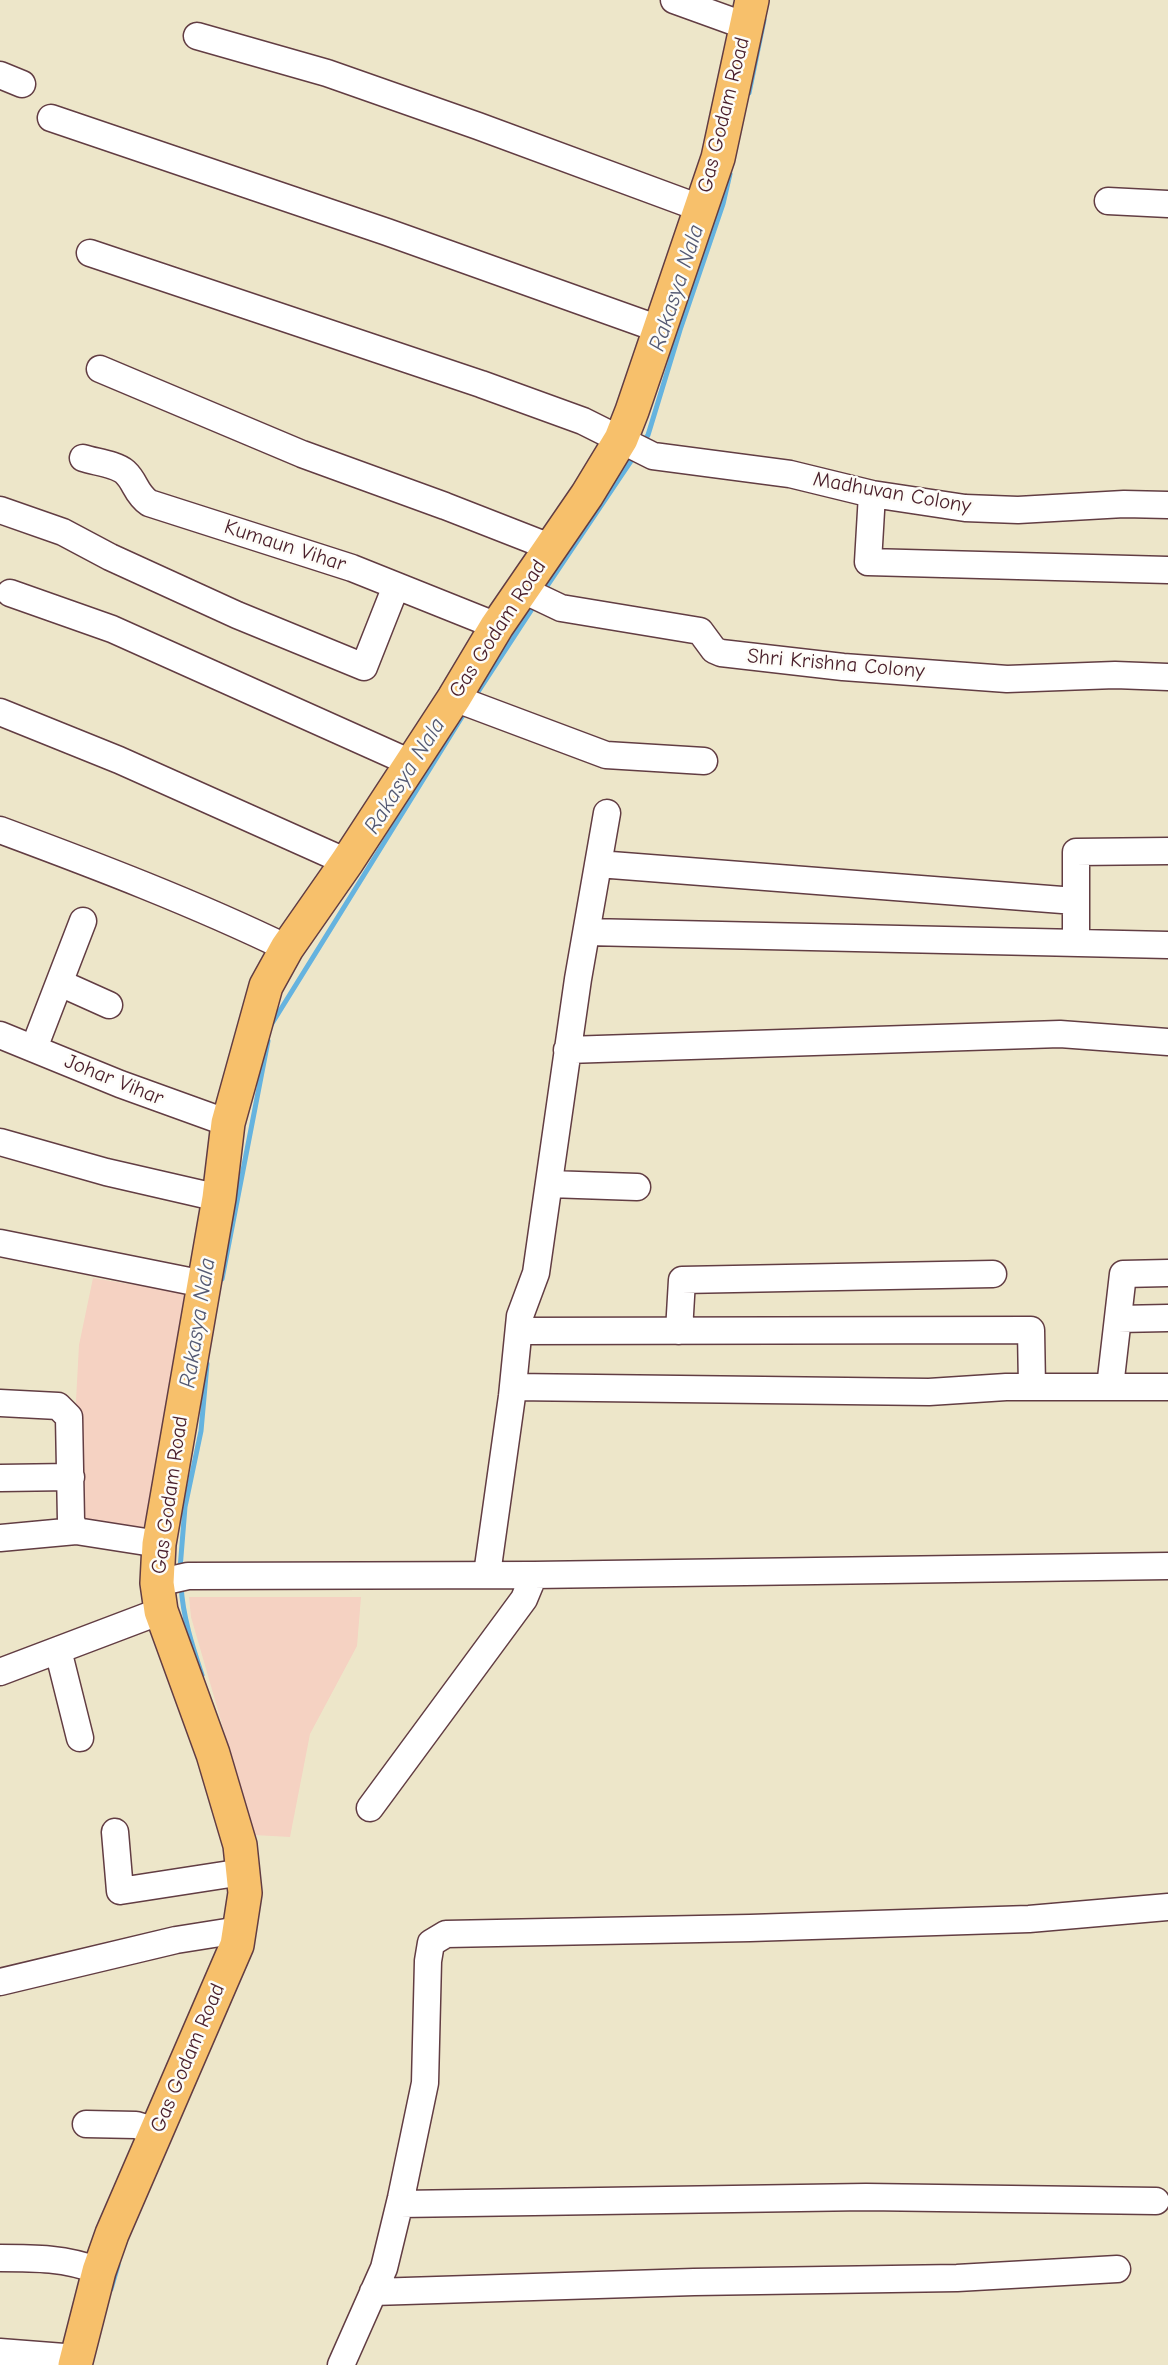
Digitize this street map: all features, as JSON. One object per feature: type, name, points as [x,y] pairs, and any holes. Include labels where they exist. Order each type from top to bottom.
[{"type":"main road","name":"Gas Godam Road","points":[[76,2362],[99,2270],[112,2234],[237,1945],[245,1893],[240,1845],[213,1754],[159,1544],[219,1198],[228,1123],[263,997],[287,948],[411,763],[466,702],[496,626],[535,596],[550,547],[587,495],[635,447],[659,329],[718,158],[749,13]]},
{"type":"street","points":[[674,0],[749,13]]},
{"type":"street","points":[[197,36],[327,73],[478,125],[700,208]]},
{"type":"street","points":[[51,118],[387,232],[659,329]]},
{"type":"street","points":[[1108,201],[1168,204]]},
{"type":"street","name":"Madhuvan Colony","points":[[90,253],[481,384],[583,421],[635,447],[790,474],[872,494],[978,509],[1168,505]]},
{"type":"street","points":[[100,369],[302,454],[550,547]]},
{"type":"street","name":"Kumaun Vihar","points":[[83,458],[123,470],[132,480],[139,496],[149,503],[352,568],[496,626]]},
{"type":"street","points":[[872,494],[868,562],[1168,570]]},
{"type":"street","points":[[0,510],[63,532],[110,557],[237,615],[363,667],[396,586]]},
{"type":"street","points":[[10,593],[112,629],[411,763]]},
{"type":"street","name":"Shri Krishna Colony","points":[[535,596],[561,608],[700,631],[714,650],[721,653],[843,667],[1007,679],[1115,675],[1168,677]]},
{"type":"street","points":[[466,702],[606,755],[704,761]]},
{"type":"street","points":[[0,712],[119,760],[347,862]]},
{"type":"street","points":[[487,1574],[520,1316],[536,1273],[567,1050],[607,813]]},
{"type":"street","points":[[0,830],[104,868],[287,948]]},
{"type":"street","points":[[1076,943],[1076,852],[1168,851]]},
{"type":"street","points":[[598,864],[1075,901]]},
{"type":"street","points":[[34,1048],[83,921]]},
{"type":"street","points":[[587,932],[1168,944]]},
{"type":"street","points":[[60,983],[109,1005]]},
{"type":"street","points":[[567,1050],[1060,1034],[1168,1042]]},
{"type":"street","name":"Johar Vihar","points":[[0,1035],[120,1084],[228,1123]]},
{"type":"street","points":[[0,1142],[95,1169],[219,1198]]},
{"type":"street","points":[[549,1184],[637,1187]]},
{"type":"street","points":[[0,1243],[204,1284]]},
{"type":"street","points":[[1110,1387],[1123,1274],[1168,1273]]},
{"type":"street","points":[[679,1331],[682,1280],[993,1274]]},
{"type":"street","points":[[1118,1319],[1168,1318]]},
{"type":"street","points":[[519,1331],[1031,1329],[1032,1387]]},
{"type":"street","points":[[513,1387],[929,1392],[1032,1387],[1168,1387]]},
{"type":"street","points":[[0,1403],[58,1406],[69,1417],[71,1521],[76,1531]]},
{"type":"street","points":[[0,1478],[71,1476]]},
{"type":"street","points":[[0,1538],[76,1531],[159,1544]]},
{"type":"street","points":[[0,1672],[58,1650],[170,1587],[487,1574],[1168,1566]]},
{"type":"street","points":[[370,1808],[524,1599],[534,1575]]},
{"type":"street","points":[[58,1650],[80,1738]]},
{"type":"street","points":[[115,1832],[120,1892],[243,1872]]},
{"type":"street","points":[[341,2365],[384,2268],[400,2204],[425,2083],[431,1943],[446,1934],[1001,1920],[1168,1908]]},
{"type":"street","points":[[0,1982],[176,1940],[239,1930]]},
{"type":"street","points":[[86,2124],[136,2125],[156,2131]]},
{"type":"street","points":[[400,2204],[866,2197],[1156,2201]]},
{"type":"street","points":[[0,2258],[43,2258],[79,2263],[99,2270]]},
{"type":"street","points":[[373,2292],[957,2278],[1117,2269]]},
{"type":"street","points":[[0,2352],[76,2362]]},
{"type":"shaded area","points":[[93,1278],[189,1294],[151,1534],[84,1529],[75,1419],[79,1345]]},
{"type":"shaded area","points":[[189,1597],[361,1597],[357,1646],[310,1734],[290,1837],[254,1835],[191,1617]]},
{"type":"waterway","name":"Rakasya Nala","points":[[749,93],[764,20]]},
{"type":"waterway","name":"Rakasya Nala","points":[[642,444],[648,435],[723,204],[730,174]]},
{"type":"waterway","name":"Rakasya Nala","points":[[543,592],[635,455]]},
{"type":"waterway","name":"Rakasya Nala","points":[[474,698],[536,603]]},
{"type":"waterway","name":"Rakasya Nala","points":[[271,1025],[465,712]]},
{"type":"waterway","name":"Rakasya Nala","points":[[222,1279],[268,1041]]},
{"type":"waterway","name":"Rakasya Nala","points":[[180,1569],[185,1507],[201,1431],[207,1364]]},
{"type":"waterway","points":[[181,1586],[191,1642],[202,1675]]},
{"type":"waterway","points":[[111,2289],[118,2265]]}]
